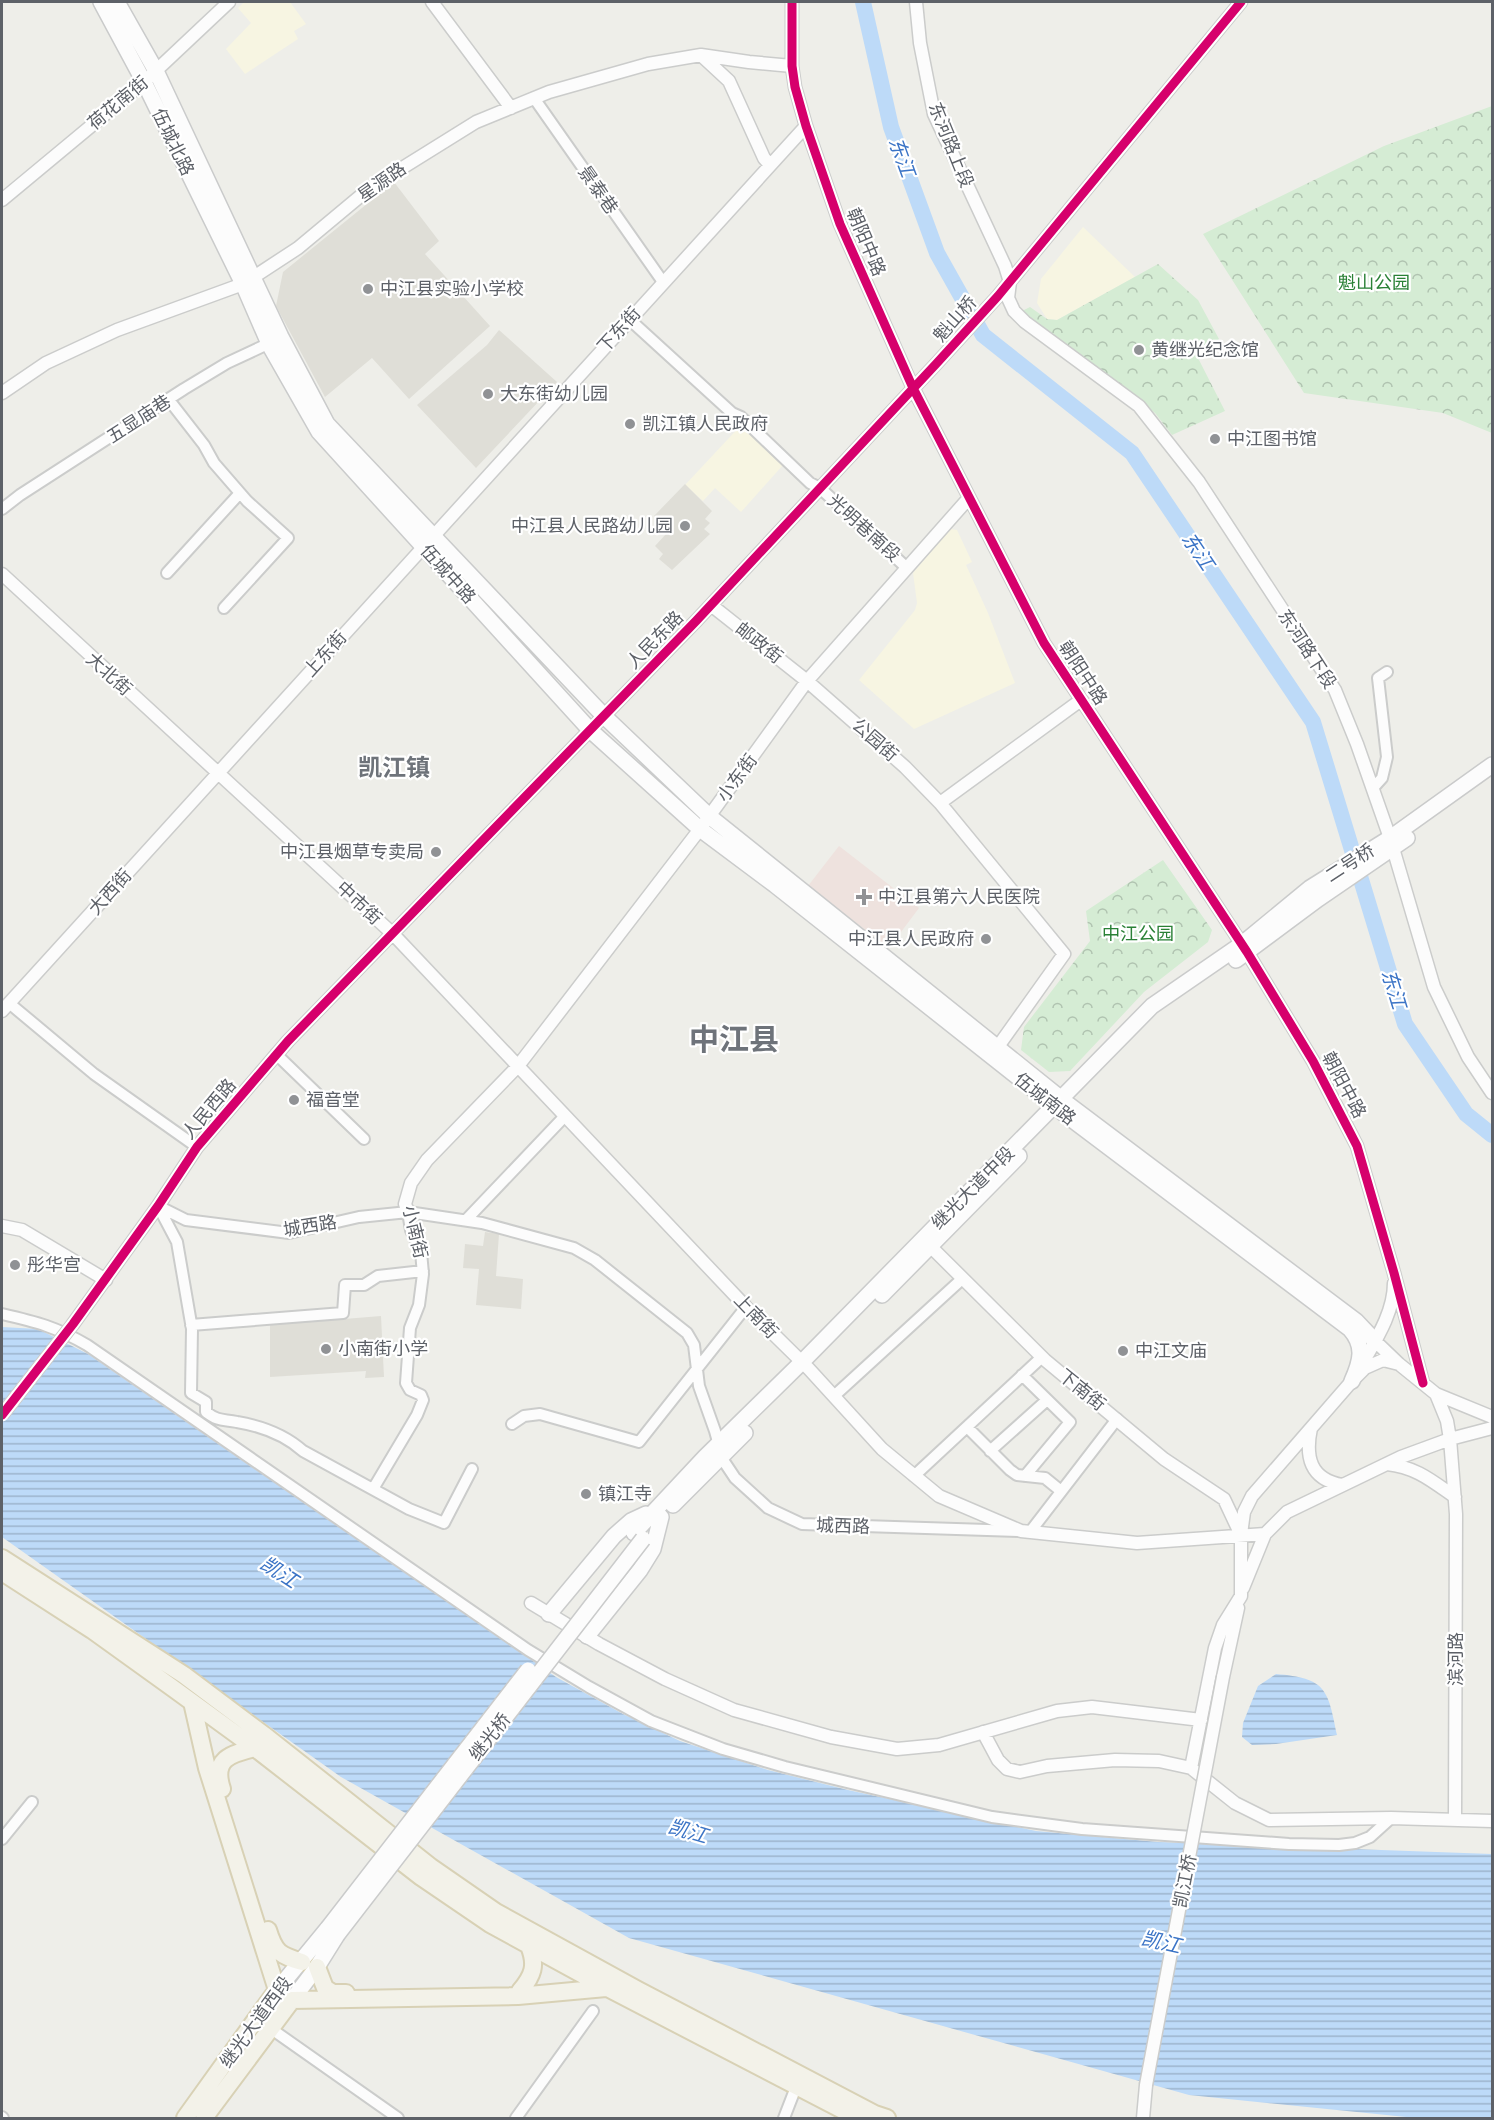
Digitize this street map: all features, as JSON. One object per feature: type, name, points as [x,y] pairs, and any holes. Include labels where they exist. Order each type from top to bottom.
[{"type":"main road","name":"伍城北路","points":[[101,2],[248,281]]},
{"type":"main road","name":"伍城北路","points":[[117,2],[156,71],[248,281]]},
{"type":"main road","name":"伍城中路","points":[[248,281],[307,413],[319,432],[604,716],[709,816]]},
{"type":"main road","name":"伍城中路","points":[[427,541],[590,730],[700,829]]},
{"type":"main road","points":[[1391,843],[1492,765]]},
{"type":"main road","points":[[1391,843],[1492,778]]},
{"type":"main road","name":"伍城南路","points":[[709,816],[995,1052]]},
{"type":"main road","name":"伍城南路","points":[[700,829],[995,1052],[1350,1329],[1360,1345],[1361,1358],[1352,1381]]},
{"type":"main road","name":"二号桥","points":[[1314,894],[1391,843]]},
{"type":"main road","name":"继光大道中段","points":[[658,1513],[1062,1105],[1159,1014],[1314,894]]},
{"type":"main road","name":"伍城南路","points":[[1062,1105],[1356,1321],[1375,1341]]},
{"type":"main road","points":[[549,1614],[614,1536],[631,1521],[658,1513],[653,1549],[649,1556],[587,1636]]},
{"type":"main road","name":"继光桥","points":[[332,1931],[658,1513]]},
{"type":"main road","points":[[2,1546],[135,1634],[179,1682],[192,1702],[207,1768],[277,1990]]},
{"type":"main road","points":[[2,1558],[179,1682]]},
{"type":"main road","points":[[2,1572],[268,1738],[431,1867],[496,1912],[606,1979],[796,2087],[859,2118]]},
{"type":"main road","points":[[2,1583],[136,1669],[179,1682]]},
{"type":"main road","points":[[192,1702],[421,1877],[490,1924],[529,1946],[606,1979],[887,2118]]},
{"type":"main road","points":[[255,1748],[228,1757],[219,1767],[218,1777],[272,1942],[278,1952],[285,1957],[309,1964],[325,1989],[333,1993],[520,1991],[606,1979]]},
{"type":"main road","name":"继光大道西段","points":[[204,2118],[292,2000],[309,1964],[332,1931]]},
{"type":"main road","points":[[520,1991],[533,1973],[534,1956],[529,1946]]},
{"type":"main road","name":"继光大道西段","points":[[185,2118],[277,1990],[309,1964]]},
{"type":"main road","points":[[292,2000],[518,1996],[606,1979]]},
{"type":"street","name":"荷花南街","points":[[2,200],[144,82],[229,2]]},
{"type":"street","points":[[432,2],[511,108]]},
{"type":"street","name":"朝阳中路","points":[[792,2],[792,66],[795,87],[806,126],[840,224],[913,388],[1044,643],[1244,948],[1313,1061],[1357,1146],[1423,1383]]},
{"type":"street","name":"东河路上段","points":[[916,2],[920,43],[934,114],[1010,282]]},
{"type":"street","name":"魁山桥","points":[[936,364],[1010,282],[1241,2]]},
{"type":"street","points":[[701,55],[729,81],[764,158],[770,165]]},
{"type":"street","name":"星源路","points":[[2,393],[46,363],[117,330],[248,281],[298,248],[370,188],[476,122],[549,92],[648,64],[701,55],[749,63],[792,66]]},
{"type":"street","name":"景泰巷","points":[[534,98],[663,282]]},
{"type":"street","name":"下东街","points":[[427,541],[806,126]]},
{"type":"street","name":"东河路下段","points":[[1010,282],[1008,298],[1014,311],[1024,322],[1139,406],[1199,482],[1335,690],[1357,744],[1391,843],[1434,987],[1468,1057],[1492,1092]]},
{"type":"street","name":"光明巷南段","points":[[629,319],[907,568]]},
{"type":"street","name":"五显庙巷","points":[[2,509],[20,495],[227,363],[275,340]]},
{"type":"street","name":"人民东路","points":[[393,934],[711,604],[936,364]]},
{"type":"street","points":[[169,400],[204,445],[214,463],[264,518],[288,538],[224,608]]},
{"type":"street","points":[[167,573],[240,493]]},
{"type":"street","name":"小东街","points":[[518,1066],[700,829],[807,681],[968,499]]},
{"type":"street","name":"上东街","points":[[218,773],[427,541]]},
{"type":"street","name":"大北街","points":[[2,574],[218,773]]},
{"type":"street","name":"邮政街","points":[[711,604],[807,681]]},
{"type":"street","points":[[1372,788],[1382,778],[1387,757],[1378,685],[1378,678],[1387,672]]},
{"type":"street","name":"公园街","points":[[807,681],[905,767],[940,803],[1064,954],[995,1052]]},
{"type":"street","points":[[940,803],[1081,700]]},
{"type":"street","name":"中市街","points":[[218,773],[393,934],[518,1066]]},
{"type":"street","name":"大西街","points":[[5,1007],[218,773]]},
{"type":"street","name":"人民西路","points":[[2,1415],[74,1324],[197,1147],[276,1054],[393,934]]},
{"type":"street","points":[[5,1007],[93,1074],[197,1147]]},
{"type":"street","points":[[276,1054],[364,1138]]},
{"type":"street","name":"上南街","points":[[518,1066],[746,1307],[806,1366],[882,1449],[939,1497],[1026,1532]]},
{"type":"street","name":"小南街","points":[[373,1489],[417,1415],[423,1400],[421,1395],[410,1389],[406,1383],[410,1329],[419,1305],[423,1271],[421,1252],[411,1230],[405,1204],[411,1183],[428,1160],[518,1066]]},
{"type":"street","points":[[466,1220],[565,1116]]},
{"type":"street","points":[[158,1206],[177,1242],[191,1325],[191,1392],[206,1402],[206,1412],[216,1420],[237,1422],[290,1439],[303,1451],[409,1509],[444,1523],[472,1469]]},
{"type":"street","name":"城西路","points":[[158,1206],[186,1220],[289,1233],[359,1217],[408,1212],[466,1220],[574,1248],[595,1260],[687,1333],[694,1345],[699,1386],[720,1450],[735,1478],[768,1508],[802,1524],[1026,1532],[1137,1543],[1265,1534]]},
{"type":"street","points":[[2,1226],[22,1230],[106,1280]]},
{"type":"street","name":"下南街","points":[[927,1242],[1042,1357],[1164,1459],[1224,1499],[1241,1534]]},
{"type":"street","points":[[191,1325],[343,1313],[345,1285],[364,1285],[378,1276],[423,1271]]},
{"type":"street","points":[[1352,1381],[1375,1341],[1392,1299],[1394,1273]]},
{"type":"street","points":[[834,1396],[962,1279]]},
{"type":"street","points":[[512,1425],[524,1416],[540,1414],[639,1442],[746,1307]]},
{"type":"street","points":[[2,1314],[42,1323],[61,1330],[87,1345],[528,1650],[651,1721],[723,1749],[785,1767],[992,1817],[1058,1827],[1289,1844],[1339,1845],[1355,1843],[1370,1837],[1390,1818]]},
{"type":"street","points":[[1375,1341],[1436,1394],[1492,1417]]},
{"type":"street","points":[[914,1476],[1042,1357]]},
{"type":"street","points":[[1240,1596],[1241,1534],[1244,1512],[1252,1496],[1352,1381],[1375,1362],[1383,1360],[1399,1364]]},
{"type":"street","points":[[1022,1376],[1070,1422],[1025,1476]]},
{"type":"street","name":"滨河路","points":[[1436,1394],[1447,1421],[1455,1497],[1455,1820]]},
{"type":"street","points":[[990,1451],[1047,1400]]},
{"type":"street","points":[[1026,1532],[1117,1419]]},
{"type":"street","points":[[967,1427],[1017,1475],[1045,1478],[1061,1491]]},
{"type":"street","points":[[1311,1428],[1308,1441],[1310,1461],[1314,1469],[1326,1480],[1342,1485]]},
{"type":"street","points":[[1191,1768],[1215,1648],[1223,1625],[1240,1596],[1265,1534],[1287,1512],[1386,1464],[1450,1438],[1492,1428]]},
{"type":"street","points":[[1386,1464],[1404,1466],[1417,1472],[1455,1497]]},
{"type":"street","name":"凯江桥","points":[[1143,2118],[1146,2085],[1240,1596]]},
{"type":"street","points":[[531,1603],[665,1679],[735,1710],[831,1737],[897,1749],[939,1745],[1057,1711],[1092,1707],[1201,1720]]},
{"type":"street","points":[[983,1732],[998,1760],[1007,1769],[1020,1772],[1047,1766],[1115,1760],[1160,1761],[1191,1768],[1235,1803],[1269,1820],[1390,1818],[1492,1821]]},
{"type":"street","points":[[2,1839],[32,1802]]},
{"type":"street","points":[[516,2118],[593,2012]]},
{"type":"street","points":[[270,2028],[398,2118]]},
{"type":"street","points":[[784,2118],[796,2087]]},
{"type":"shaded area","points":[[244,2],[290,2],[306,24],[294,31],[298,39],[245,74],[226,49],[251,23],[238,8]]},
{"type":"shaded area","name":"中江县实验小学校","points":[[394,182],[439,241],[425,254],[490,326],[409,399],[372,358],[325,397],[276,306],[283,272]]},
{"type":"shaded area","points":[[1083,227],[1135,277],[1057,320],[1047,319],[1037,303],[1041,279]]},
{"type":"shaded area","name":"大东街幼儿园","points":[[499,330],[557,382],[476,468],[417,405],[487,345]]},
{"type":"shaded area","points":[[743,423],[784,464],[741,512],[715,488],[703,501],[685,485]]},
{"type":"shaded area","name":"中江县人民路幼儿园","points":[[685,484],[712,511],[705,519],[710,523],[704,529],[710,534],[672,570],[659,559],[663,554],[655,546],[666,534],[665,528],[654,516]]},
{"type":"shaded area","points":[[950,529],[957,530],[972,562],[966,565],[988,613],[1015,683],[914,729],[859,680],[915,610],[917,603],[913,573]]},
{"type":"shaded area","name":"中江县第六人民医院","points":[[839,846],[919,908],[889,948],[808,886]]},
{"type":"shaded area","points":[[485,1232],[499,1234],[496,1276],[523,1279],[521,1309],[476,1305],[479,1269],[463,1268],[465,1244],[483,1246]]},
{"type":"shaded area","name":"小南街小学","points":[[381,1316],[384,1377],[365,1378],[366,1371],[270,1377],[270,1325]]},
{"type":"green space","name":"魁山公园","points":[[1492,106],[1492,433],[1443,413],[1304,393],[1203,234],[1384,146]]},
{"type":"green space","name":"黄继光纪念馆","points":[[1158,264],[1198,300],[1219,339],[1199,360],[1225,411],[1172,435],[1155,413],[1020,312],[1030,307],[1047,319],[1057,320]]},
{"type":"green space","name":"中江公园","points":[[1163,860],[1212,930],[1208,942],[1144,992],[1070,1071],[1049,1072],[1021,1050],[1024,1027],[1090,941],[1086,911]]},
{"type":"water","name":"凯江","points":[[2,1327],[38,1329],[88,1354],[556,1677],[623,1714],[680,1741],[768,1770],[1036,1831],[1158,1842],[1492,1854],[1492,2118],[1416,2118],[1189,2095],[629,1938],[341,1777],[2,1537]]},
{"type":"water","points":[[1276,1674],[1305,1679],[1322,1689],[1331,1707],[1337,1735],[1276,1744],[1252,1745],[1242,1737],[1243,1723],[1258,1686]]},
{"type":"waterway","name":"东江","points":[[863,2],[891,127],[937,253],[983,335],[1132,453],[1313,722],[1405,1024],[1466,1114],[1492,1135]]},
{"type":"cycle path","points":[[792,2],[792,66],[795,87],[806,126],[840,224],[913,388],[1044,643],[1247,952],[1313,1061],[1357,1146],[1423,1383]]},
{"type":"cycle path","points":[[2,1415],[73,1324],[158,1206],[197,1147],[288,1041],[696,621],[936,364],[998,296],[1241,2]]},
{"type":"place","name":"中江县实验小学校","points":[[368,289]]},
{"type":"place","name":"黄继光纪念馆","points":[[1139,350]]},
{"type":"place","name":"大东街幼儿园","points":[[488,394]]},
{"type":"place","name":"凯江镇人民政府","points":[[630,424]]},
{"type":"place","name":"中江图书馆","points":[[1215,439]]},
{"type":"place","name":"中江县人民路幼儿园","points":[[685,526]]},
{"type":"place","name":"中江县烟草专卖局","points":[[436,852]]},
{"type":"place","name":"中江县第六人民医院","points":[[864,897]]},
{"type":"place","name":"中江县人民政府","points":[[986,939]]},
{"type":"place","name":"福音堂","points":[[294,1100]]},
{"type":"place","name":"彤华宫","points":[[15,1265]]},
{"type":"place","name":"小南街小学","points":[[326,1349]]},
{"type":"place","name":"中江文庙","points":[[1123,1351]]},
{"type":"place","name":"镇江寺","points":[[586,1494]]},
{"type":"district","name":"凯江镇","points":[[394,768]]},
{"type":"district","name":"中江县","points":[[734,1040]]}]
